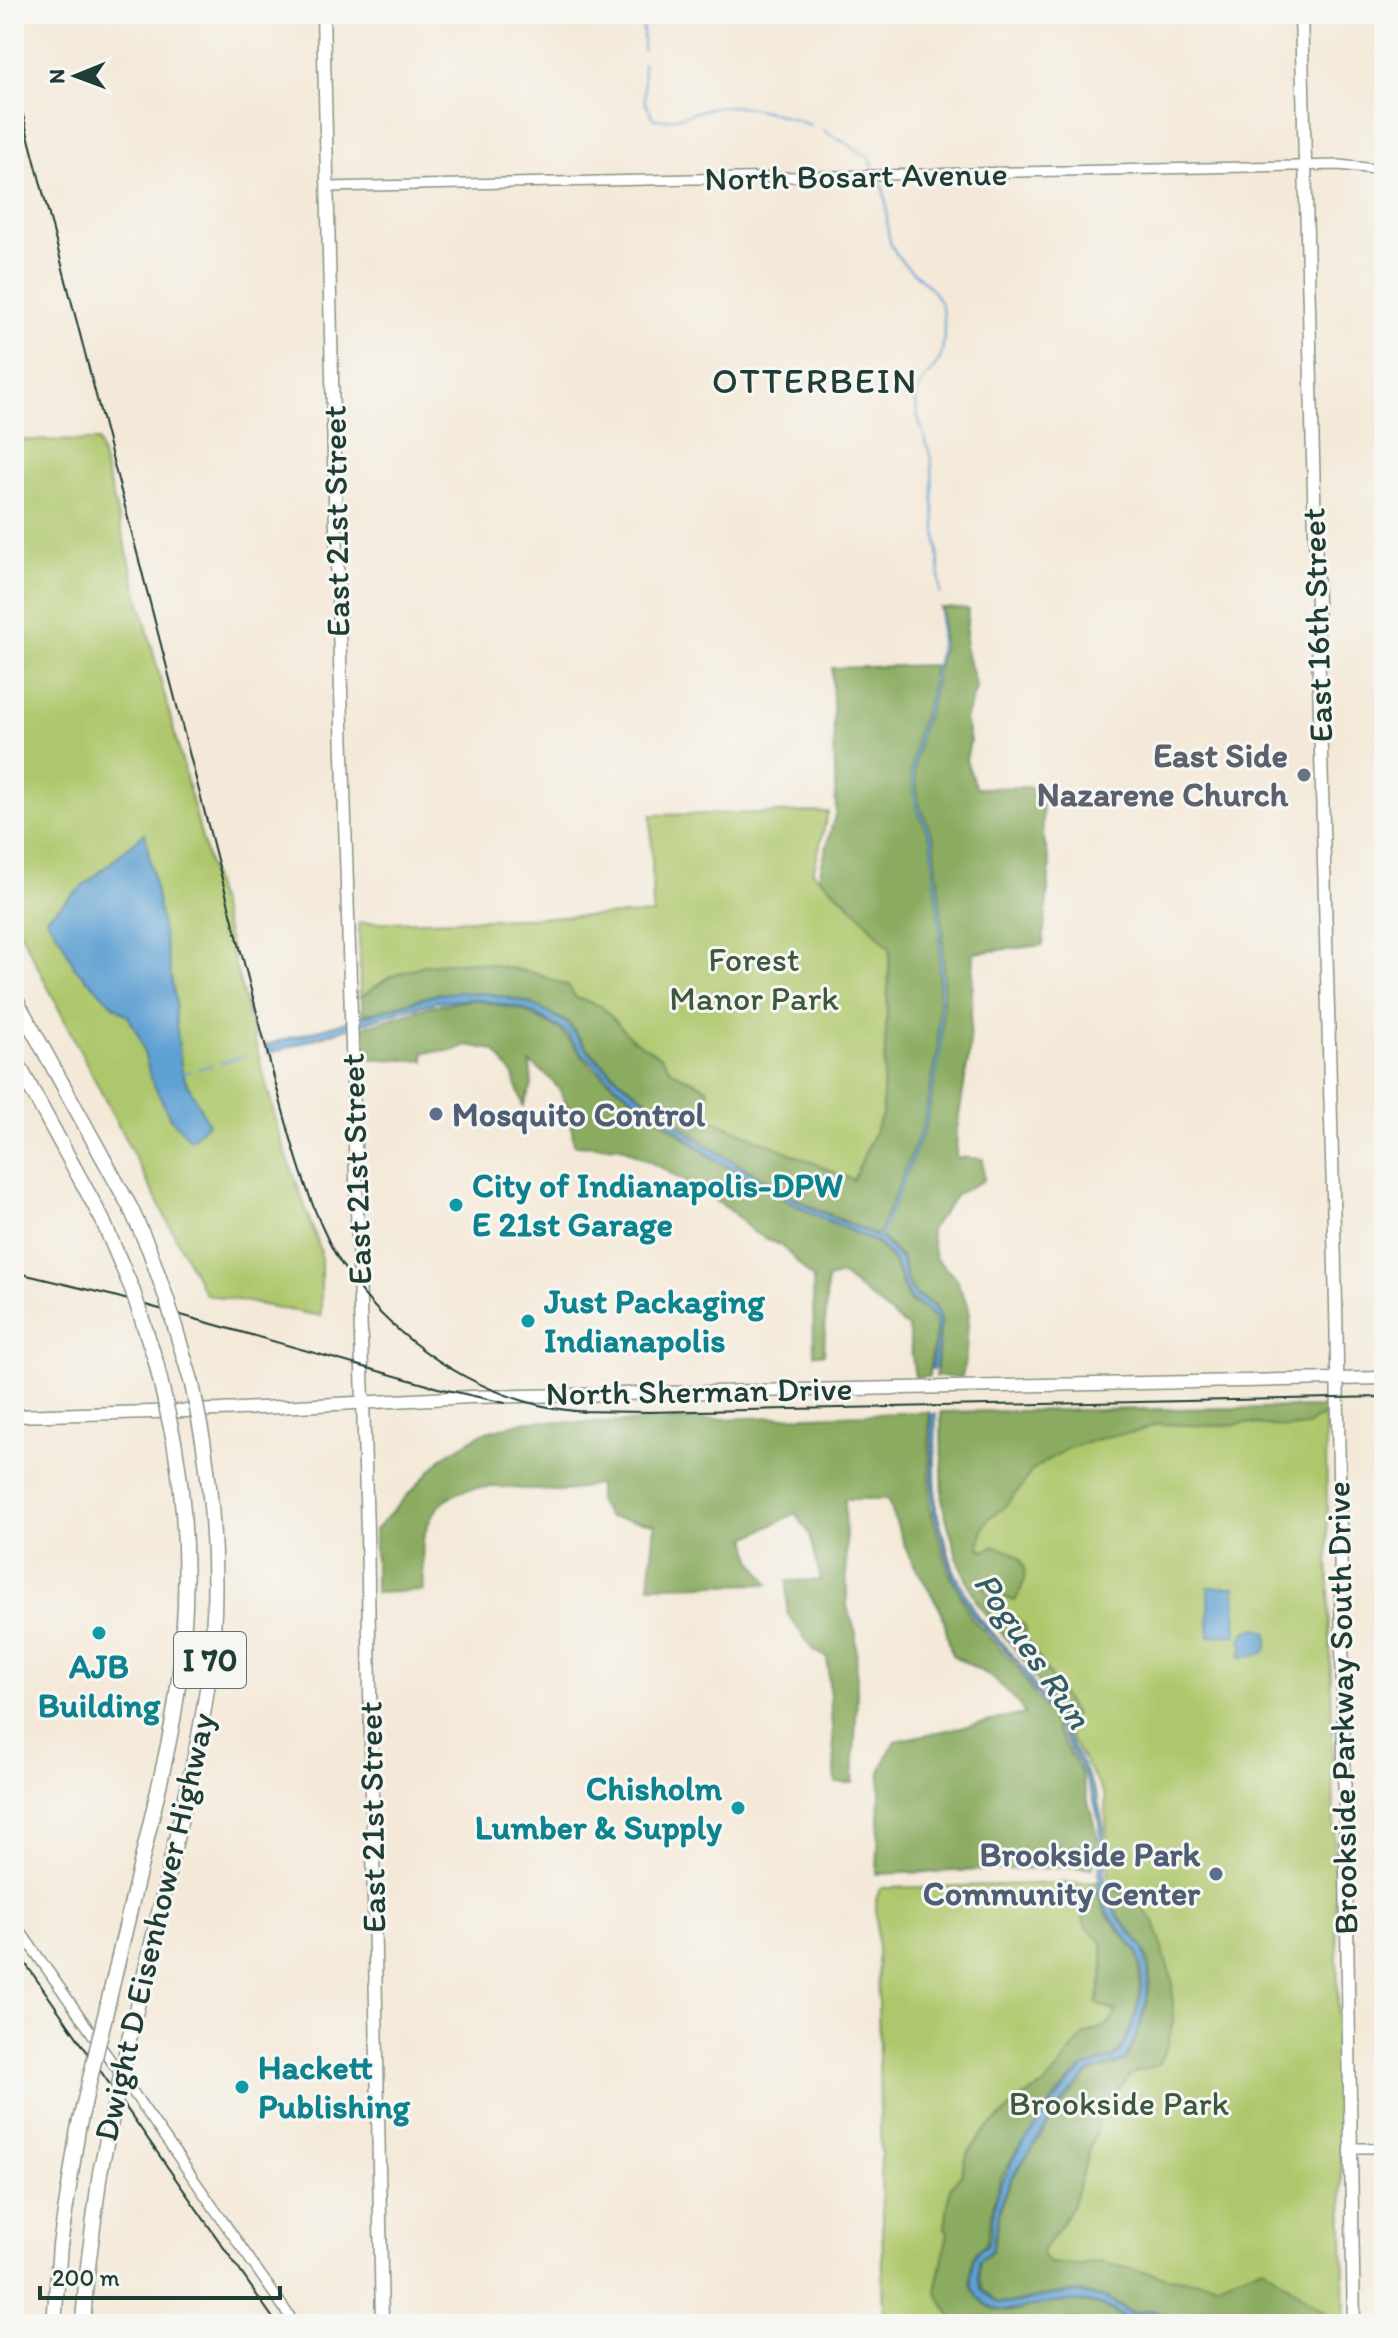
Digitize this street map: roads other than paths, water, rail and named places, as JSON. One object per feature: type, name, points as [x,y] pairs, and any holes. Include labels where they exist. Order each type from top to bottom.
[{"type":"highway","name":"Dwight D Eisenhower Highway","points":[[14,996],[130,1207],[149,1249],[192,1384],[203,1440],[214,1542],[212,1644],[202,1727],[100,2172],[83,2324]]},
{"type":"highway","name":"Dwight D Eisenhower Highway","points":[[14,1057],[102,1219],[132,1289],[154,1354],[174,1441],[185,1547],[182,1649],[171,1733],[76,2143],[60,2245],[54,2324]]},
{"type":"main road","name":"East 21st Street","points":[[323,14],[367,1531],[382,2324]]},
{"type":"main road","name":"East 16th Street","points":[[1301,14],[1337,1379]]},
{"type":"main road","name":"North Sherman Drive","points":[[14,1416],[220,1410],[470,1397],[1384,1378]]},
{"type":"main road","name":"Brookside Parkway South Drive","points":[[1337,1379],[1354,2324]]},
{"type":"street","name":"North Bosart Avenue","points":[[328,187],[1304,166],[1353,166],[1384,170]]},
{"type":"street","points":[[14,1922],[295,2324]]},
{"type":"street","points":[[1351,2148],[1384,2148]]},
{"type":"water","points":[[145,833],[176,1003],[182,1073],[208,1123],[191,1140],[170,1118],[151,1079],[140,1038],[128,1016],[75,968],[46,918]]},
{"type":"water","points":[[439,994],[488,994],[525,1002],[566,1023],[589,1052],[619,1080],[702,1143],[809,1207],[882,1239],[902,1261],[907,1283],[914,1295],[937,1311],[940,1323],[936,1369],[931,1369],[937,1335],[936,1320],[927,1309],[909,1299],[895,1262],[878,1243],[813,1214],[718,1161],[614,1083],[583,1054],[565,1031],[525,1009],[475,999],[436,1002],[268,1054],[266,1045]]},
{"type":"water","points":[[931,1414],[936,1414],[936,1509],[953,1568],[977,1615],[1025,1669],[1038,1692],[1050,1705],[1081,1762],[1097,1796],[1104,1829],[1105,1887],[1115,1913],[1144,1949],[1148,1974],[1147,1999],[1137,2034],[1125,2060],[1089,2072],[1059,2106],[1011,2179],[1001,2201],[992,2249],[979,2261],[978,2278],[982,2291],[998,2303],[1080,2293],[1108,2299],[1134,2314],[1153,2311],[1189,2324],[1124,2318],[1111,2309],[1089,2302],[1060,2301],[1000,2310],[985,2304],[973,2287],[971,2275],[974,2258],[990,2238],[996,2195],[1017,2152],[1067,2085],[1084,2068],[1112,2059],[1120,2053],[1134,2023],[1141,1994],[1142,1971],[1137,1951],[1108,1913],[1098,1892],[1100,1825],[1083,1772],[1047,1707],[1018,1664],[974,1617],[953,1576],[933,1510]]},
{"type":"water","points":[[1208,1587],[1235,1587],[1237,1635],[1209,1636]]},
{"type":"water","points":[[1257,1628],[1267,1632],[1266,1650],[1259,1655],[1242,1658],[1240,1654],[1244,1648],[1241,1639],[1247,1631]]},
{"type":"waterway","points":[[643,14],[643,50]]},
{"type":"waterway","points":[[643,63],[645,102],[654,119],[671,119],[708,108],[728,106],[764,111],[810,125]]},
{"type":"waterway","points":[[823,130],[869,157],[873,167]]},
{"type":"waterway","points":[[880,181],[892,247],[903,263],[933,291],[943,314],[942,351],[936,366],[919,389],[916,401],[931,459],[940,594]]},
{"type":"waterway","points":[[878,1240],[923,1130],[940,1054],[941,930],[932,839],[917,806],[912,772],[940,643],[940,607]]},
{"type":"waterway","name":"Pogues Run","points":[[220,1063],[245,1056]]},
{"type":"waterway","name":"Pogues Run","points":[[198,1069],[212,1065]]},
{"type":"waterway","name":"Pogues Run","points":[[182,1073],[190,1071]]},
{"type":"railway","points":[[14,81],[269,1059],[295,1153],[320,1222],[346,1271],[365,1296],[387,1320],[438,1360],[466,1377],[524,1401],[584,1412]]},
{"type":"railway","points":[[14,1272],[114,1296],[438,1388],[505,1403]]},
{"type":"railway","points":[[572,1411],[1384,1397]]},
{"type":"railway","points":[[14,1947],[277,2324]]},
{"type":"place","name":"East Side Nazarene Church","points":[[1304,775]]},
{"type":"place","name":"Mosquito Control","points":[[436,1114]]},
{"type":"place","name":"City of Indianapolis-DPW E 21st Garage","points":[[456,1205]]},
{"type":"place","name":"Just Packaging Indianapolis","points":[[528,1321]]},
{"type":"place","name":"AJB Building","points":[[99,1633]]},
{"type":"place","name":"Chisholm Lumber & Supply","points":[[738,1808]]},
{"type":"place","name":"Brookside Park Community Center","points":[[1216,1874]]},
{"type":"place","name":"Hackett Publishing","points":[[242,2087]]},
{"type":"district","name":"OTTERBEIN","points":[[815,380]]},
{"type":"park label","name":"Forest Manor Park","points":[[754,978]]},
{"type":"park label","name":"Brookside Park","points":[[1119,2103]]}]
